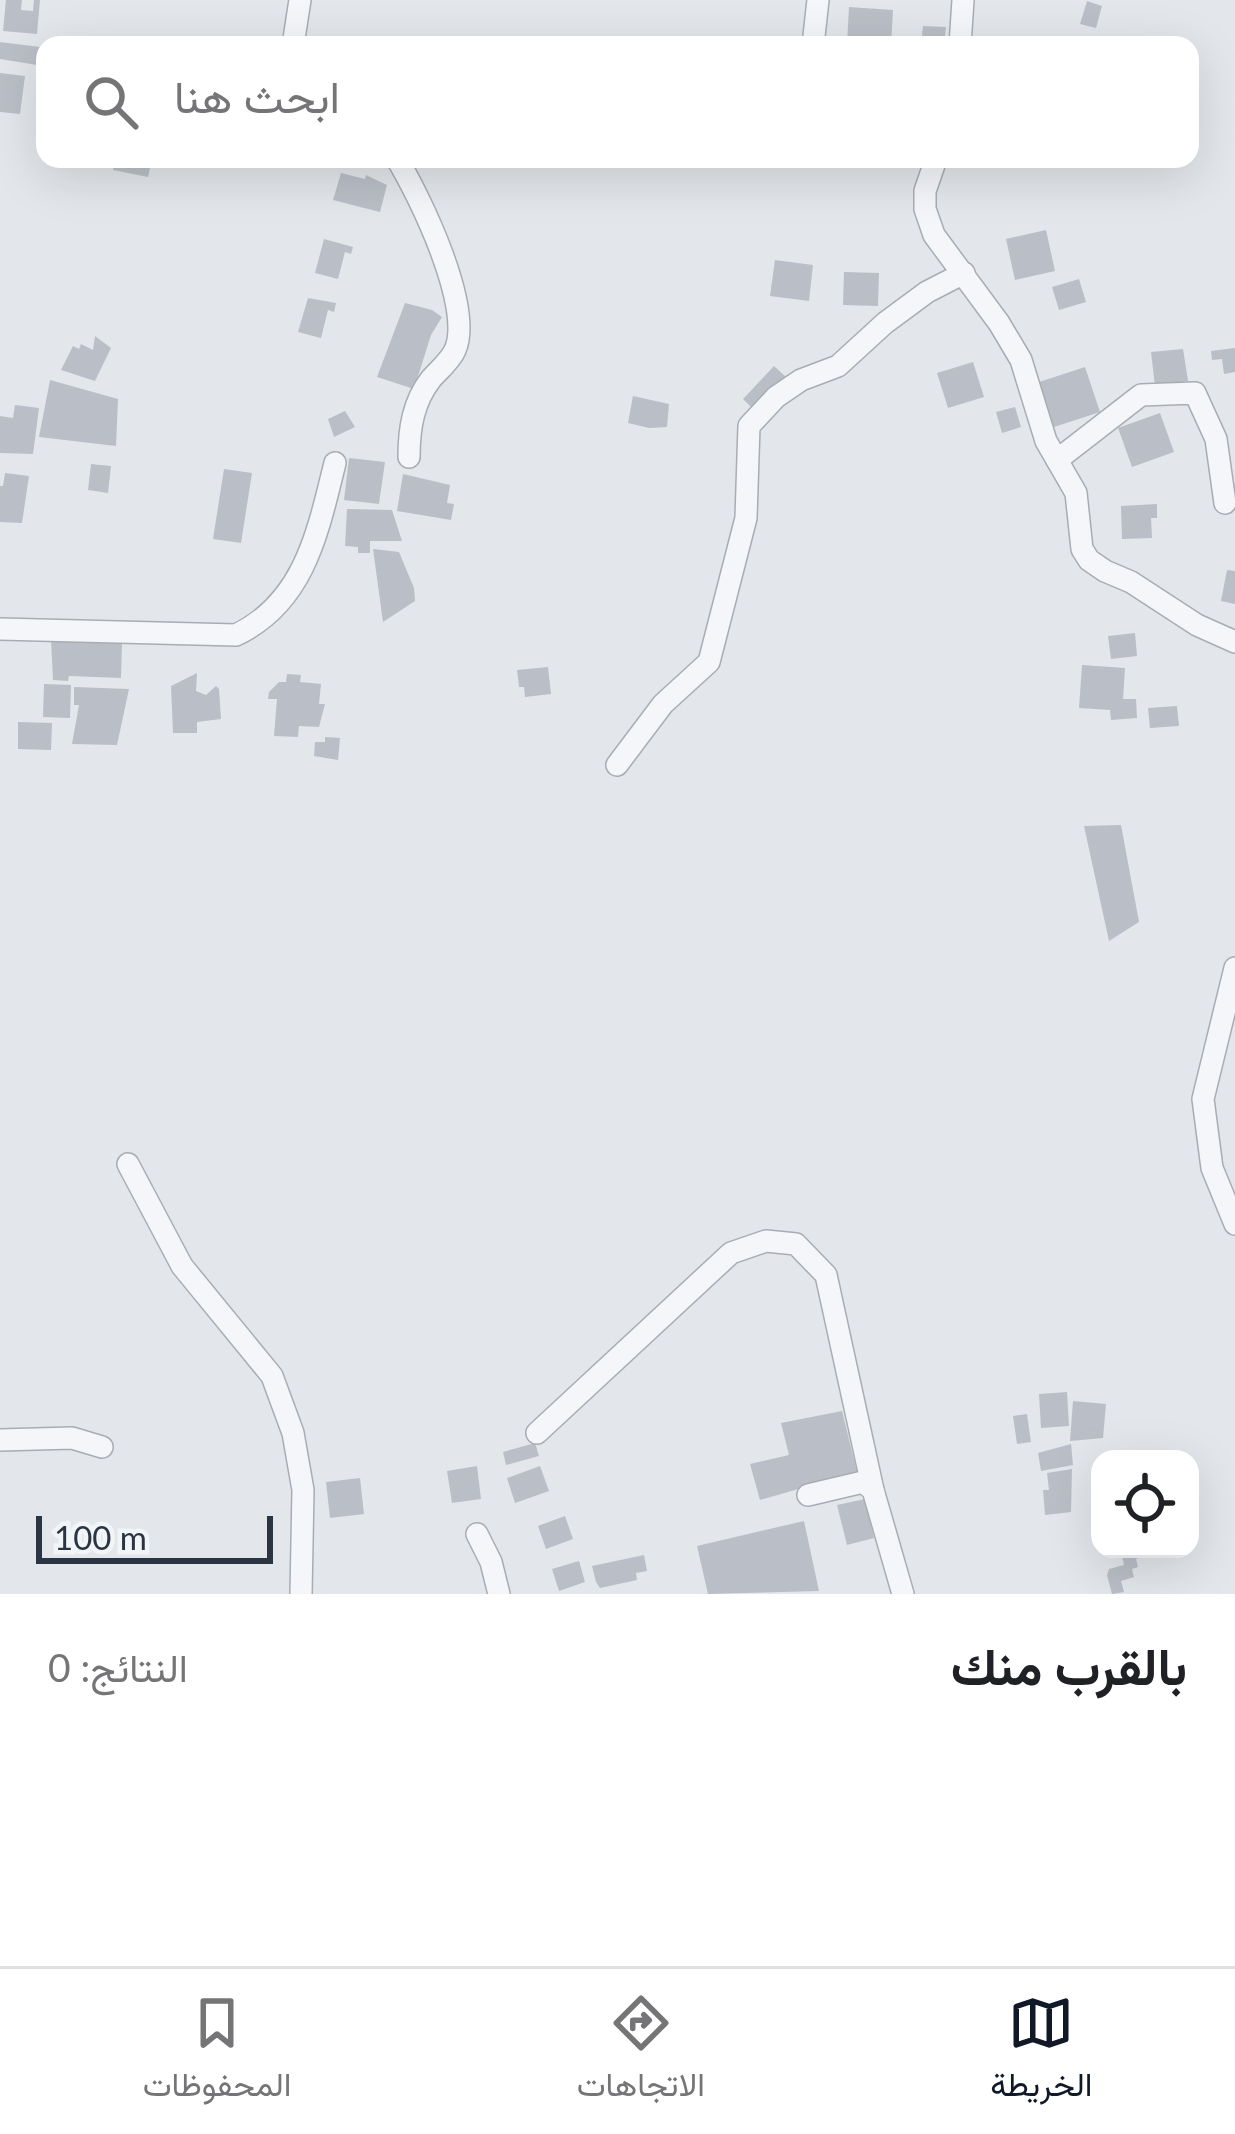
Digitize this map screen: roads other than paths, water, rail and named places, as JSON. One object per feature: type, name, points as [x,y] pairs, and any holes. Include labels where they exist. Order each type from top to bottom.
[{"type":"street","points":[[294,36],[300,0]]},
{"type":"street","points":[[814,36],[818,0]]},
{"type":"street","points":[[961,36],[963,0]]},
{"type":"street","points":[[402,168],[441,252],[458,328],[455,350],[424,388],[416,406],[409,457]]},
{"type":"street","points":[[933,168],[925,209],[934,235],[1021,360],[1046,441],[1076,493],[1080,542],[1089,560],[1197,625],[1235,642]]},
{"type":"street","points":[[617,765],[664,704],[709,662],[746,518],[749,426],[776,397],[801,380],[838,366],[927,292],[964,273]]},
{"type":"street","points":[[1057,460],[1141,395],[1196,394],[1216,439],[1226,503]]},
{"type":"street","points":[[1216,439],[1235,452]]},
{"type":"street","points":[[0,629],[236,635],[251,628],[272,613],[300,579],[318,533],[335,463]]},
{"type":"street","points":[[1235,968],[1203,1099],[1212,1168],[1235,1224]]},
{"type":"street","points":[[128,1164],[182,1266],[272,1376],[293,1433],[302,1490],[301,1594]]},
{"type":"street","points":[[537,1433],[731,1253],[766,1241],[796,1244],[826,1275],[873,1490],[903,1594]]},
{"type":"street","points":[[0,1440],[72,1438],[102,1447]]},
{"type":"street","points":[[808,1495],[863,1482],[873,1490]]},
{"type":"street","points":[[476,1534],[491,1562],[499,1594]]}]
